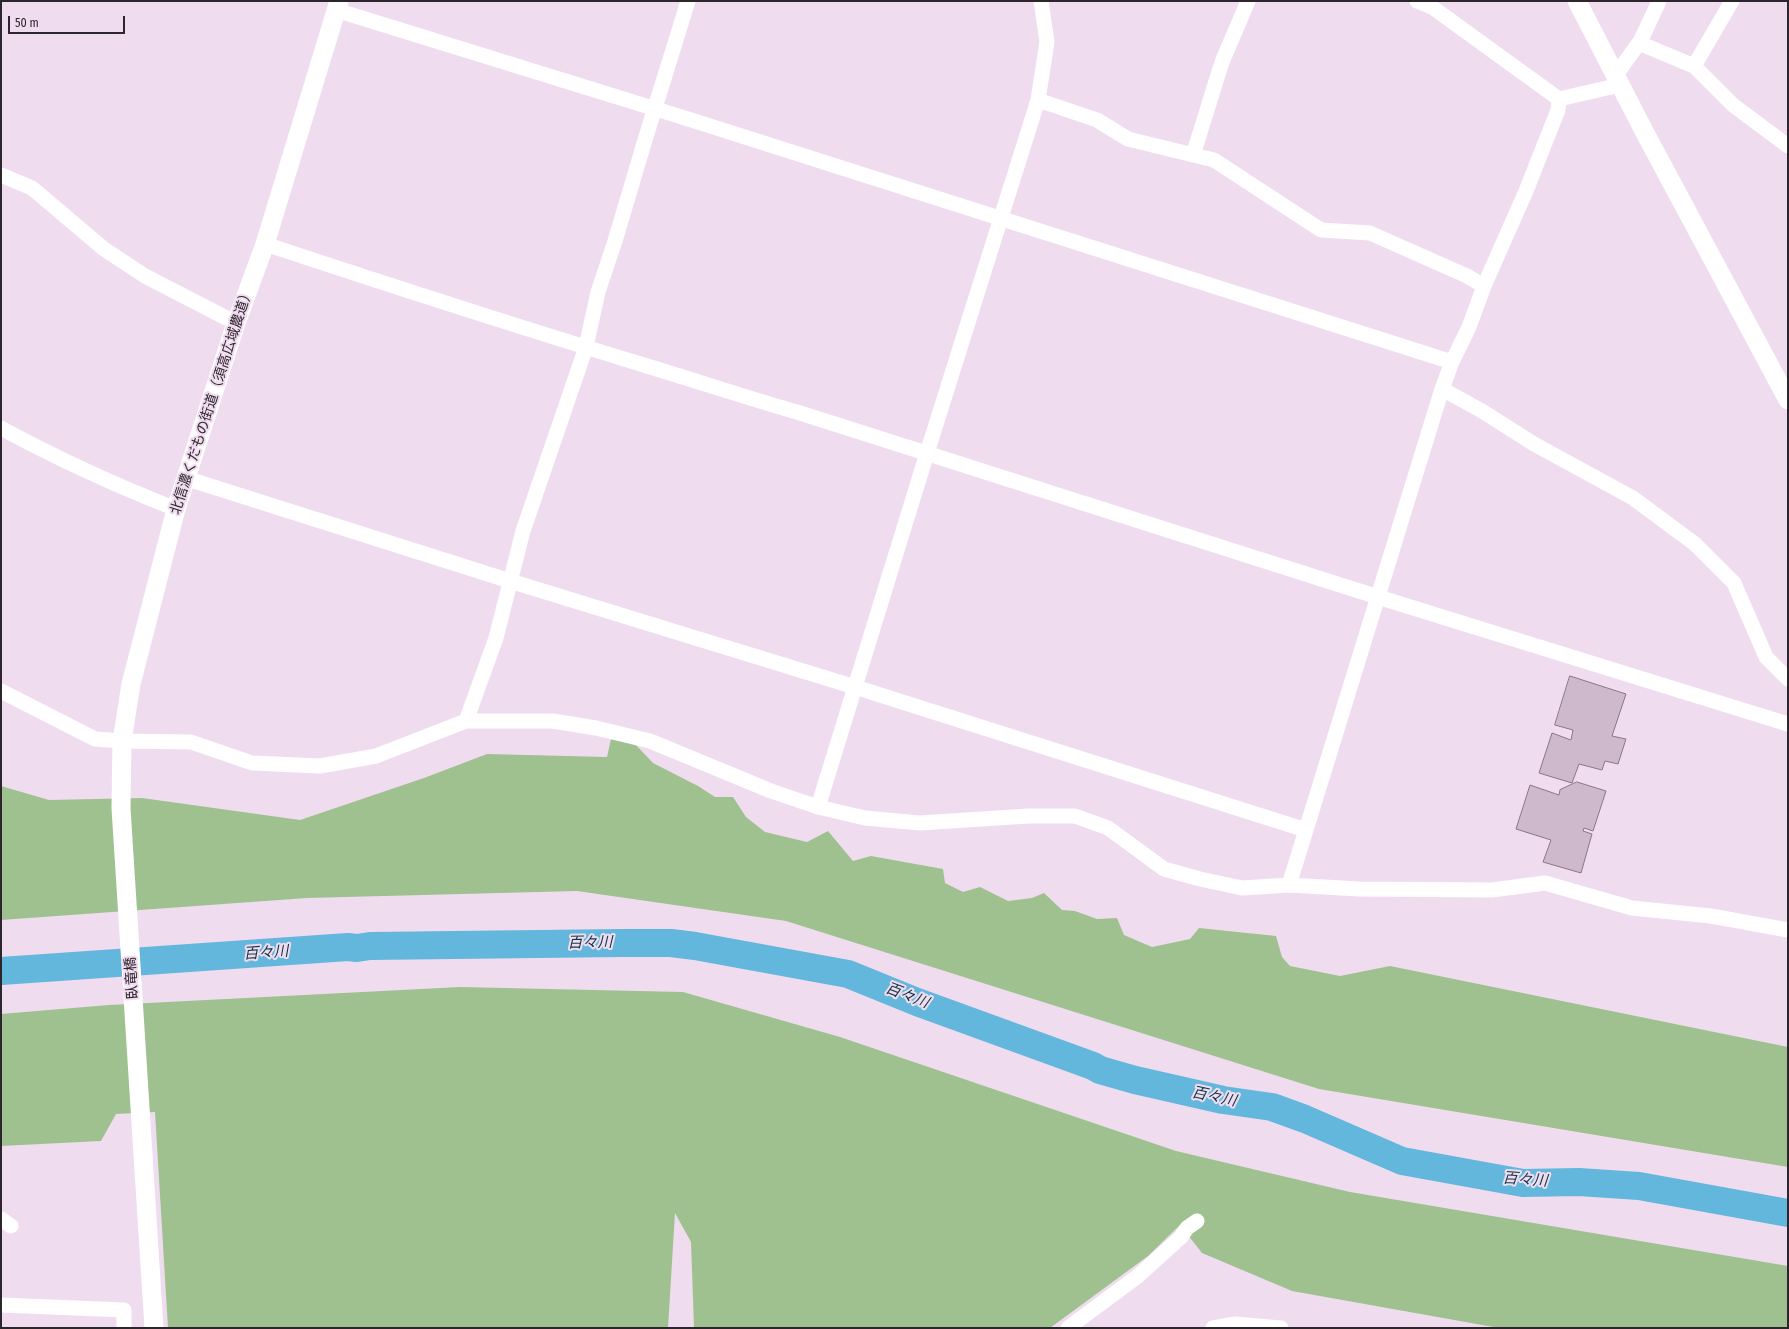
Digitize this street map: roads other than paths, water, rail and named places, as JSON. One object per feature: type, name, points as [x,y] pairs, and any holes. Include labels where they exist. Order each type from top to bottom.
[{"type":"street","points":[[466,721],[496,638],[523,531],[586,347],[598,292],[688,1]]},
{"type":"street","points":[[818,807],[1038,100],[1047,42],[1041,1]]},
{"type":"street","points":[[1193,155],[1222,62],[1248,1]]},
{"type":"street","points":[[1417,1],[1432,7],[1559,99]]},
{"type":"street","points":[[1577,1],[1788,400]]},
{"type":"street","points":[[1559,99],[1618,80],[1659,1]]},
{"type":"street","points":[[1694,66],[1732,1]]},
{"type":"street","points":[[338,5],[655,108],[1002,217],[1452,362]]},
{"type":"street","name":"北信濃くだもの街道（須高広域農道）","points":[[121,808],[122,741],[131,684],[176,509],[236,323],[265,244],[338,5]]},
{"type":"street","points":[[1638,43],[1694,66],[1734,105],[1788,146]]},
{"type":"street","points":[[1289,885],[1442,389],[1452,362],[1469,326],[1484,286],[1526,190],[1558,110],[1559,99]]},
{"type":"street","points":[[1038,100],[1097,120],[1128,139],[1214,160],[1321,230],[1370,233],[1467,276],[1484,286]]},
{"type":"street","points":[[1,175],[32,188],[104,249],[145,276],[236,323]]},
{"type":"street","points":[[265,244],[424,297],[736,395],[797,412],[1378,597],[1788,724]]},
{"type":"street","points":[[1442,389],[1482,411],[1534,444],[1633,498],[1696,544],[1734,583],[1766,657],[1788,679]]},
{"type":"street","points":[[1,428],[52,456],[107,481],[176,509]]},
{"type":"street","points":[[186,478],[1306,830]]},
{"type":"street","points":[[1,691],[95,739],[191,742],[252,763],[320,766],[376,756],[466,721],[553,722],[596,728],[650,741],[771,791],[818,807],[865,818],[920,823],[1028,816],[1075,816],[1108,828],[1164,869],[1242,888],[1289,885],[1360,889],[1492,890],[1546,883],[1632,908],[1711,916],[1788,930]]},
{"type":"street","name":"臥竜橋","points":[[121,808],[154,1328]]},
{"type":"street","points":[[1068,1328],[1138,1276],[1181,1236],[1187,1228],[1197,1221]]},
{"type":"street","points":[[1,1305],[124,1310],[124,1328]]},
{"type":"street","points":[[1213,1328],[1235,1324],[1281,1328]]},
{"type":"waterway","name":"百々川","points":[[1,971],[370,946],[622,943],[671,943],[695,946],[848,974],[917,1002],[1093,1066],[1100,1070],[1135,1080],[1223,1100],[1272,1107],[1305,1119],[1402,1161],[1523,1183],[1579,1182],[1639,1186],[1788,1213]]}]
